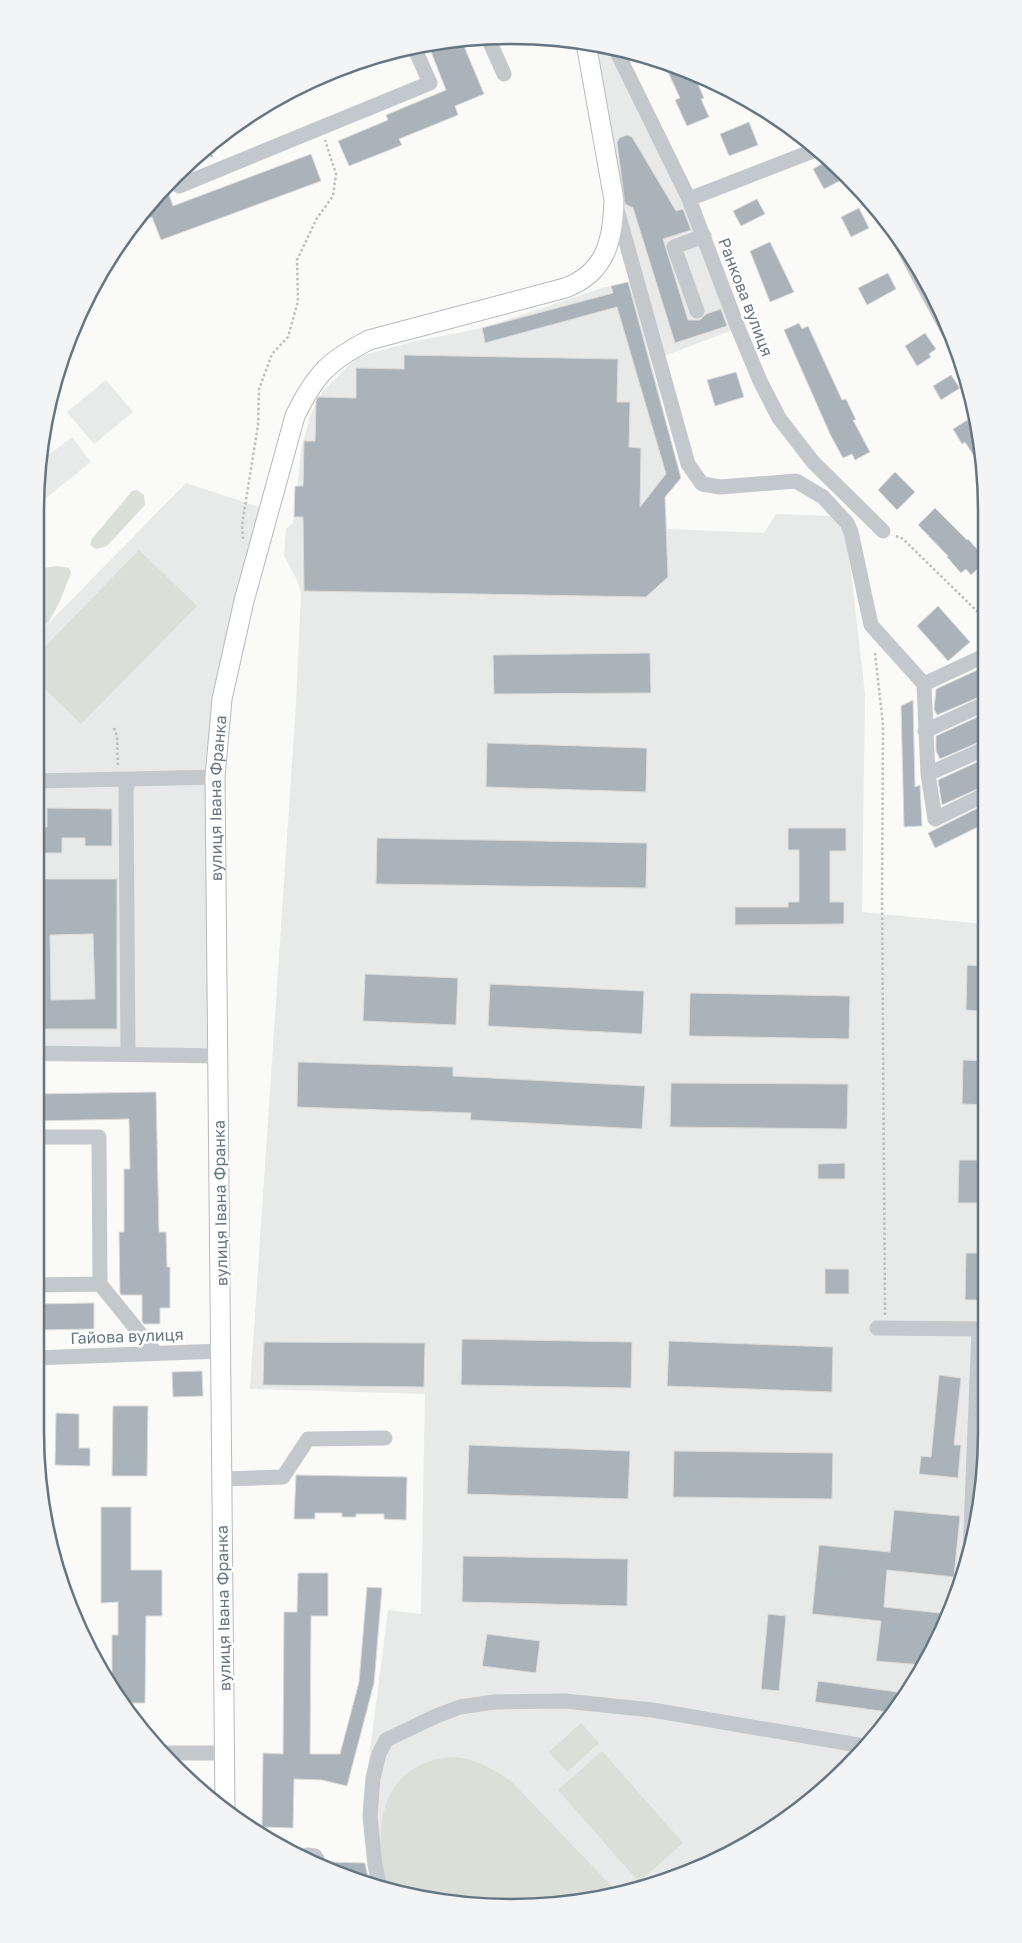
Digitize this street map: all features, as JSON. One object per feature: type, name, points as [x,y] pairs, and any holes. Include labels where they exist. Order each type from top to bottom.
[{"type":"main road","name":"вулиця Івана Франка","points":[[225,1801],[215,777],[222,699],[244,600],[295,416],[308,390],[325,369],[342,354],[369,340],[575,284],[587,277],[597,267],[610,241],[614,222],[614,200],[587,51]]},
{"type":"street","points":[[491,45],[504,74]]},
{"type":"street","points":[[178,184],[179,186],[430,83],[417,54]]},
{"type":"street","name":"Ранкова вулиця","points":[[620,57],[690,199],[756,372],[779,418],[813,462],[883,531]]},
{"type":"street","points":[[690,199],[810,152]]},
{"type":"street","points":[[614,200],[688,464],[702,484],[720,487],[796,481],[822,497],[847,523],[851,532],[871,625],[924,684],[928,774],[935,819],[978,799]]},
{"type":"street","points":[[698,310],[674,247],[704,236]]},
{"type":"street","points":[[924,684],[978,659]]},
{"type":"street","points":[[925,731],[978,707]]},
{"type":"street","points":[[928,774],[978,751]]},
{"type":"street","points":[[44,781],[215,777]]},
{"type":"street","points":[[123,779],[126,790],[128,1054]]},
{"type":"street","points":[[44,1053],[218,1056]]},
{"type":"street","points":[[44,1137],[99,1137],[100,1284],[155,1352]]},
{"type":"street","points":[[44,1285],[100,1284]]},
{"type":"street","points":[[881,1328],[978,1329]]},
{"type":"street","name":"Гайова вулиця","points":[[44,1358],[221,1351]]},
{"type":"street","points":[[973,1499],[978,1405]]},
{"type":"street","points":[[222,1479],[283,1477],[308,1440],[386,1438]]},
{"type":"street","points":[[378,1879],[370,1816],[373,1778],[379,1754],[386,1740],[429,1719],[460,1708],[494,1702],[565,1700],[652,1710],[857,1745]]},
{"type":"street","points":[[172,1753],[225,1753]]},
{"type":"path","points":[[243,542],[242,525],[258,425],[259,389],[272,354],[288,337],[298,301],[297,260],[317,218],[333,196],[336,174],[320,127]]},
{"type":"path","points":[[883,531],[903,539],[978,612]]},
{"type":"path","points":[[875,651],[883,725],[881,1328]]},
{"type":"path","points":[[114,728],[117,736],[123,779]]},
{"type":"shaded area","points":[[596,52],[619,57],[738,328],[659,358],[614,200]]},
{"type":"shaded area","points":[[630,282],[681,478],[665,497],[667,529],[764,533],[776,514],[832,516],[846,529],[865,693],[862,912],[978,923],[977,1463],[969,1523],[962,1553],[943,1611],[930,1639],[900,1692],[882,1716],[862,1740],[819,1783],[771,1821],[745,1837],[690,1864],[661,1874],[632,1883],[572,1895],[542,1898],[480,1898],[420,1890],[370,1877],[363,1805],[388,1610],[421,1614],[425,1394],[250,1389],[296,703],[301,592],[284,555],[286,529],[293,523],[302,445],[311,414],[323,391],[357,357],[412,342],[482,328],[602,288]]},
{"type":"shaded area","points":[[106,380],[133,412],[94,444],[67,412]]},
{"type":"shaded area","points":[[72,437],[91,462],[44,499],[47,456]]},
{"type":"shaded area","points":[[186,483],[262,508],[215,698],[211,1062],[44,1062],[44,628]]},
{"type":"shaded area","points":[[137,490],[144,495],[145,505],[107,546],[96,549],[90,545],[92,539],[132,491]]},
{"type":"shaded area","points":[[139,550],[197,606],[81,724],[44,688],[44,648]]},
{"type":"shaded area","points":[[56,566],[69,568],[71,573],[60,601],[48,623],[44,626],[44,568]]},
{"type":"shaded area","points":[[581,1723],[599,1743],[567,1772],[549,1752]]},
{"type":"shaded area","points":[[602,1751],[683,1843],[638,1881],[558,1790]]},
{"type":"shaded area","points":[[453,1757],[469,1760],[484,1765],[512,1782],[613,1888],[572,1895],[511,1899],[450,1895],[388,1882],[383,1865],[381,1830],[388,1798],[406,1774],[419,1766],[435,1760]]},
{"type":"building","points":[[464,47],[484,94],[455,106],[458,115],[399,139],[402,145],[349,166],[338,141],[388,120],[386,115],[446,90],[431,51]]},
{"type":"building","points":[[668,71],[697,82],[704,98],[701,99],[709,117],[687,126],[675,100],[680,98]]},
{"type":"building","points":[[749,122],[758,145],[729,156],[720,134]]},
{"type":"building","points":[[627,135],[632,137],[676,211],[683,209],[691,230],[663,239],[688,320],[700,320],[706,314],[721,309],[727,326],[675,343],[633,208],[625,204],[617,143],[619,138]]},
{"type":"building","points":[[311,154],[321,181],[161,240],[152,217],[147,219],[169,194],[173,206]]},
{"type":"building","points":[[823,164],[840,180],[824,189],[813,169]]},
{"type":"building","points":[[757,199],[765,214],[741,226],[733,211]]},
{"type":"building","points":[[859,208],[869,228],[851,237],[841,217]]},
{"type":"building","points":[[770,242],[794,292],[770,302],[750,251]]},
{"type":"building","points":[[888,273],[896,289],[867,305],[858,288]]},
{"type":"building","points":[[628,282],[681,478],[665,497],[668,577],[646,597],[304,591],[303,517],[294,517],[295,486],[303,486],[304,441],[315,441],[316,401],[318,397],[356,398],[356,368],[404,369],[404,355],[618,359],[617,402],[630,402],[629,447],[641,448],[640,507],[666,474],[617,307],[485,343],[482,328],[613,293],[611,286]]},
{"type":"building","points":[[799,323],[802,329],[808,326],[842,400],[846,399],[856,420],[853,420],[870,452],[855,460],[852,454],[843,458],[830,434],[784,330]]},
{"type":"building","points":[[925,333],[936,349],[929,354],[931,357],[917,366],[905,346]]},
{"type":"building","points":[[736,372],[744,397],[715,406],[707,380]]},
{"type":"building","points":[[951,375],[960,388],[941,400],[933,386]]},
{"type":"building","points":[[969,419],[975,457],[965,442],[962,444],[953,429]]},
{"type":"building","points":[[895,472],[915,492],[897,510],[878,490]]},
{"type":"building","points":[[935,508],[978,550],[978,569],[971,575],[966,569],[961,573],[948,556],[918,525]]},
{"type":"building","points":[[938,606],[970,642],[948,661],[917,626]]},
{"type":"building","points":[[650,653],[651,693],[494,694],[493,655]]},
{"type":"building","points":[[978,670],[978,698],[937,715],[934,709],[936,689]]},
{"type":"building","points":[[913,700],[915,787],[920,785],[922,826],[904,827],[901,706]]},
{"type":"building","points":[[978,717],[978,743],[940,759],[936,751],[936,736]]},
{"type":"building","points":[[487,743],[647,748],[646,792],[486,787]]},
{"type":"building","points":[[978,762],[978,789],[942,805],[938,780]]},
{"type":"building","points":[[47,808],[112,809],[112,846],[85,846],[85,838],[62,838],[62,853],[44,853],[44,827],[47,827]]},
{"type":"building","points":[[978,808],[978,827],[935,848],[928,833]]},
{"type":"building","points":[[788,828],[846,828],[846,851],[830,851],[830,902],[844,902],[844,924],[735,925],[735,907],[788,907],[788,902],[799,902],[799,850],[788,850]]},
{"type":"building","points":[[377,838],[647,843],[646,888],[376,884]]},
{"type":"building","points":[[44,879],[117,879],[117,1029],[44,1029]],"holes":[[[93,934],[95,999],[51,1000],[50,935]]]},
{"type":"building","points":[[967,965],[978,966],[978,1011],[966,1010]]},
{"type":"building","points":[[365,974],[458,978],[456,1025],[363,1021]]},
{"type":"building","points":[[490,984],[644,991],[642,1034],[488,1026]]},
{"type":"building","points":[[690,993],[850,996],[849,1039],[689,1036]]},
{"type":"building","points":[[963,1060],[978,1061],[978,1105],[962,1104]]},
{"type":"building","points":[[298,1062],[453,1067],[453,1076],[645,1086],[642,1129],[470,1120],[471,1113],[297,1107]]},
{"type":"building","points":[[671,1083],[848,1084],[847,1129],[670,1127]]},
{"type":"building","points":[[156,1092],[159,1232],[166,1232],[167,1267],[170,1267],[170,1308],[160,1308],[160,1324],[144,1324],[142,1321],[142,1295],[121,1295],[120,1293],[119,1232],[124,1232],[124,1169],[130,1169],[129,1119],[44,1121],[44,1094]]},
{"type":"building","points":[[959,1160],[978,1160],[978,1203],[958,1203]]},
{"type":"building","points":[[845,1163],[845,1179],[818,1179],[818,1164]]},
{"type":"building","points":[[966,1253],[978,1253],[978,1300],[965,1300]]},
{"type":"building","points":[[825,1269],[849,1269],[849,1294],[825,1294]]},
{"type":"building","points":[[94,1303],[94,1329],[44,1330],[44,1304]]},
{"type":"building","points":[[462,1339],[632,1342],[631,1388],[461,1385]]},
{"type":"building","points":[[669,1341],[833,1347],[832,1392],[667,1386]]},
{"type":"building","points":[[264,1342],[425,1343],[424,1387],[263,1385]]},
{"type":"building","points":[[202,1371],[203,1396],[173,1397],[172,1372]]},
{"type":"building","points":[[939,1375],[961,1378],[954,1445],[961,1445],[958,1478],[919,1474],[921,1456],[931,1457]]},
{"type":"building","points":[[113,1406],[148,1406],[147,1476],[112,1476]]},
{"type":"building","points":[[56,1413],[79,1414],[79,1448],[90,1448],[90,1466],[55,1465]]},
{"type":"building","points":[[469,1445],[630,1451],[628,1499],[467,1494]]},
{"type":"building","points":[[674,1451],[833,1453],[832,1499],[673,1497]]},
{"type":"building","points":[[296,1475],[407,1477],[406,1520],[384,1519],[384,1514],[356,1514],[356,1517],[342,1517],[342,1513],[315,1513],[315,1519],[294,1519]]},
{"type":"building","points":[[101,1507],[131,1507],[131,1570],[162,1570],[162,1616],[146,1616],[145,1703],[130,1703],[112,1676],[112,1635],[118,1635],[118,1602],[101,1603]]},
{"type":"building","points":[[894,1510],[960,1516],[954,1577],[887,1570],[884,1607],[942,1613],[917,1665],[876,1661],[881,1621],[812,1614],[819,1545],[890,1552]]},
{"type":"building","points":[[463,1556],[628,1559],[627,1606],[462,1602]]},
{"type":"building","points":[[298,1573],[328,1573],[328,1616],[311,1616],[310,1754],[340,1754],[359,1682],[367,1587],[382,1588],[374,1683],[347,1786],[322,1780],[294,1779],[293,1828],[262,1827],[263,1753],[283,1754],[284,1612],[297,1612]]},
{"type":"building","points":[[768,1614],[786,1616],[779,1691],[761,1689]]},
{"type":"building","points":[[487,1634],[540,1641],[536,1673],[482,1666]]},
{"type":"building","points":[[818,1681],[897,1692],[896,1697],[885,1712],[815,1702]]},
{"type":"building","points":[[328,1862],[365,1863],[368,1876]]}]
